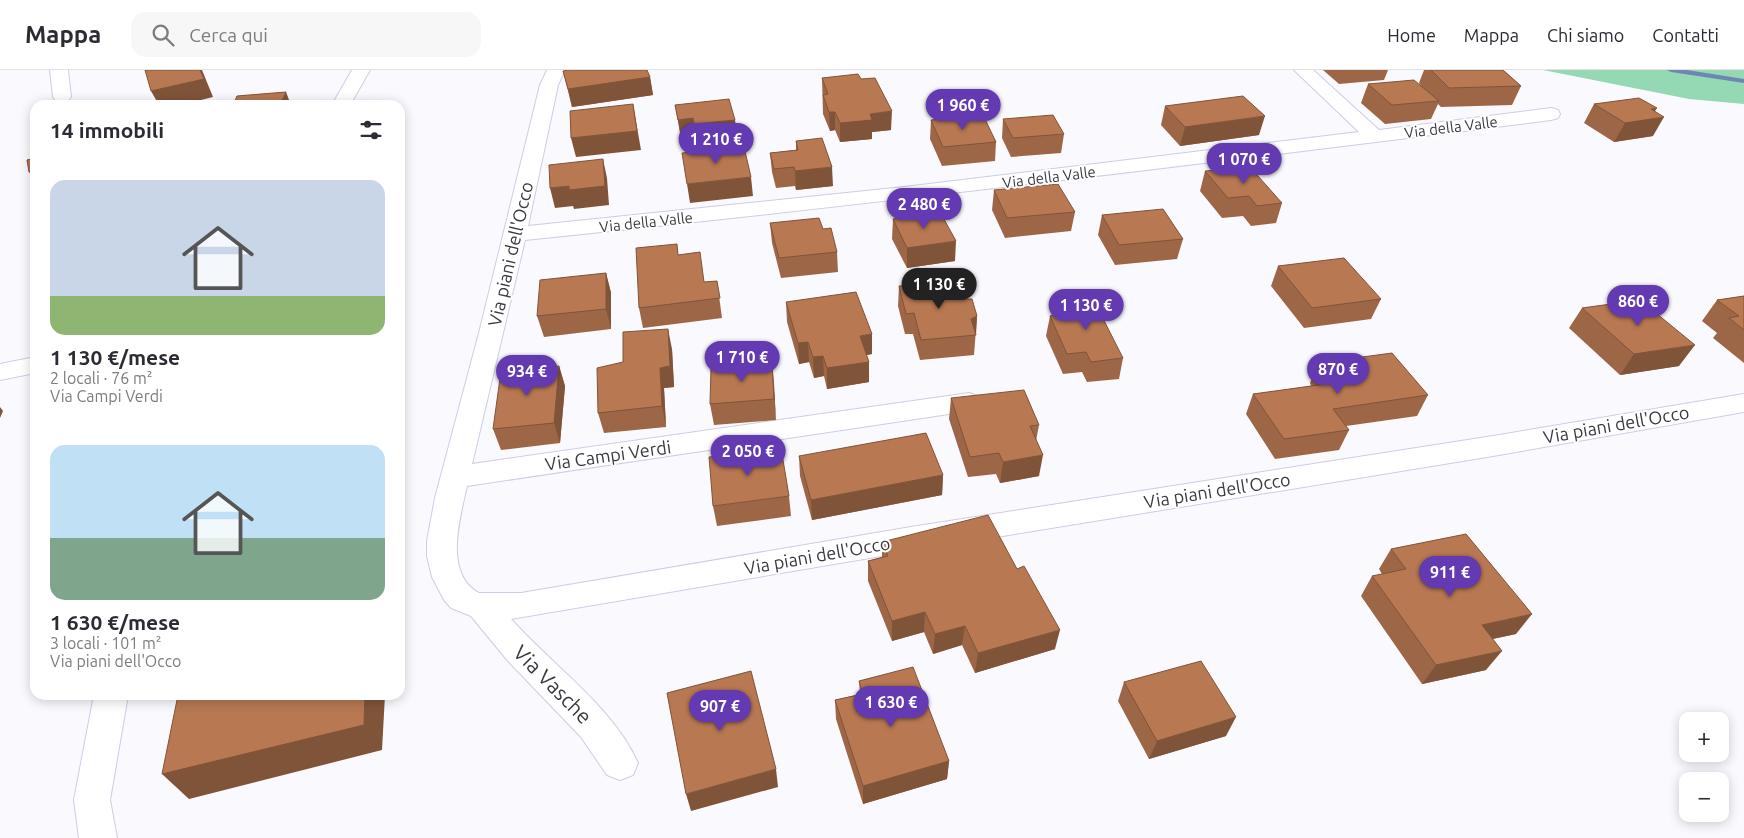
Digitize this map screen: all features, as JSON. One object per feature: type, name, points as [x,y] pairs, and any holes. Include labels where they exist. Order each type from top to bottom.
[{"type":"street","points":[[59,70],[62,97]]},
{"type":"street","points":[[344,100],[360,70]]},
{"type":"street","name":"Via piani dell'Occo","points":[[556,70],[550,85],[442,542],[444,564],[449,582],[460,599],[482,607],[521,606],[911,539],[1493,446],[1744,403]]},
{"type":"street","points":[[1303,70],[1374,136]]},
{"type":"street","name":"Via della Valle","points":[[515,234],[730,213],[1045,178],[1551,114]]},
{"type":"street","points":[[0,372],[30,366]]},
{"type":"street","name":"Via Campi Verdi","points":[[456,477],[969,402]]},
{"type":"street","name":"Via Vasche","points":[[482,607],[503,634],[598,730],[620,763]]},
{"type":"street","points":[[98,838],[92,800],[110,700]]},
{"type":"green space","points":[[1543,70],[1744,70],[1744,104],[1689,99]]},
{"type":"building","points":[[145,70],[200,70],[204,79],[151,91]]},
{"type":"building","points":[[647,70],[650,77],[568,89],[563,71]]},
{"type":"building","points":[[1431,70],[1503,70],[1521,86],[1449,88]]},
{"type":"building","points":[[858,74],[861,79],[875,78],[892,111],[870,114],[872,120],[840,123],[835,112],[829,112],[823,95],[828,94],[822,78]]},
{"type":"building","points":[[1414,80],[1439,101],[1392,105],[1368,84]]},
{"type":"building","points":[[286,92],[282,100],[235,100],[237,96]]},
{"type":"building","points":[[1243,96],[1265,116],[1185,127],[1165,106]]},
{"type":"building","points":[[1639,98],[1657,108],[1651,109],[1664,117],[1625,123],[1594,104]]},
{"type":"building","points":[[729,99],[735,120],[694,124],[693,118],[678,120],[675,105]]},
{"type":"building","points":[[633,104],[637,131],[571,138],[570,111]]},
{"type":"building","points":[[983,115],[996,142],[943,147],[931,120]]},
{"type":"building","points":[[1053,115],[1064,134],[1013,138],[1003,119]]},
{"type":"building","points":[[822,138],[832,167],[795,171],[794,167],[774,169],[770,153],[798,150],[796,141]]},
{"type":"building","points":[[744,147],[751,177],[687,184],[682,153]]},
{"type":"building","points":[[30,159],[29,172],[27,160]]},
{"type":"building","points":[[603,159],[605,186],[569,190],[569,186],[550,188],[549,165]]},
{"type":"building","points":[[1250,167],[1282,203],[1257,206],[1249,196],[1228,198],[1205,171]]},
{"type":"building","points":[[1058,184],[1075,212],[1007,218],[994,190]]},
{"type":"building","points":[[1163,209],[1183,239],[1119,245],[1102,215]]},
{"type":"building","points":[[940,212],[956,241],[907,248],[893,219]]},
{"type":"building","points":[[819,218],[823,229],[831,228],[837,252],[779,258],[770,223]]},
{"type":"building","points":[[677,244],[678,255],[700,252],[704,282],[717,281],[720,298],[639,308],[636,248]]},
{"type":"building","points":[[1344,258],[1381,299],[1312,308],[1278,266]]},
{"type":"building","points":[[606,273],[606,309],[537,316],[540,280]]},
{"type":"building","points":[[956,281],[962,299],[972,299],[977,316],[971,319],[976,335],[921,340],[914,313],[906,314],[899,286]]},
{"type":"building","points":[[856,292],[872,334],[860,336],[869,362],[827,368],[823,356],[813,357],[808,342],[798,343],[786,302]]},
{"type":"building","points":[[1091,295],[1123,358],[1091,362],[1086,352],[1067,354],[1050,316],[1069,309],[1071,297]]},
{"type":"building","points":[[1744,296],[1744,330],[1729,318],[1739,316],[1717,300]]},
{"type":"building","points":[[1640,300],[1695,345],[1634,354],[1582,308]]},
{"type":"building","points":[[668,329],[670,366],[660,368],[662,406],[598,413],[597,368],[623,362],[623,332]]},
{"type":"building","points":[[1392,353],[1428,395],[1333,409],[1349,430],[1284,439],[1253,394],[1333,383],[1318,363]]},
{"type":"building","points":[[772,363],[774,399],[710,404],[711,367]]},
{"type":"building","points":[[559,366],[554,423],[493,429],[501,371]]},
{"type":"building","points":[[1024,390],[1039,425],[1030,426],[1043,455],[1003,462],[999,453],[970,457],[951,398]]},
{"type":"building","points":[[926,433],[943,475],[811,500],[799,456]]},
{"type":"building","points":[[781,448],[789,496],[713,506],[709,457]]},
{"type":"building","points":[[988,515],[1017,569],[1024,566],[1060,630],[978,653],[965,626],[935,634],[925,612],[892,621],[868,561],[888,556],[882,542]]},
{"type":"building","points":[[1466,534],[1532,614],[1482,625],[1502,651],[1436,665],[1372,576],[1406,569],[1391,549]]},
{"type":"building","points":[[1201,661],[1236,717],[1157,741],[1124,682]]},
{"type":"building","points":[[913,667],[949,761],[863,786],[835,700],[863,694],[859,681]]},
{"type":"building","points":[[751,671],[776,769],[686,794],[667,693]]},
{"type":"building","points":[[177,700],[365,700],[364,725],[162,774]]},
{"type":"waterway","points":[[1671,70],[1744,81]]}]
